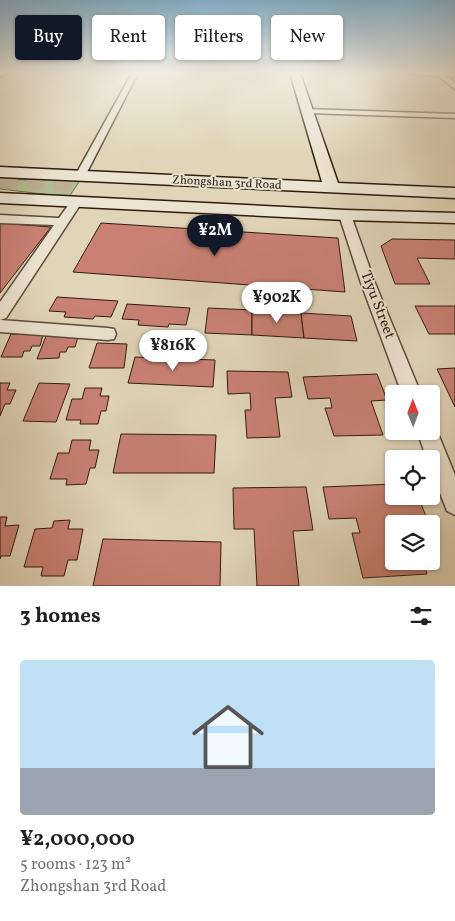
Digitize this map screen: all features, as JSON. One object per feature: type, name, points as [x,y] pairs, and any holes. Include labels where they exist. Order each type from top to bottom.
[{"type":"main road","points":[[304,100],[332,188]]},
{"type":"main road","name":"Zhongshan 3rd Road","points":[[3,172],[77,188],[344,215],[455,218]]},
{"type":"main road","name":"Zhongshan 3rd Road","points":[[77,188],[455,199]]},
{"type":"main road","name":"Zhongshan 3rd Road","points":[[77,188],[455,211]]},
{"type":"main road","name":"Zhongshan 3rd Road","points":[[0,198],[77,188],[332,188],[455,193]]},
{"type":"street","points":[[0,314],[63,222],[77,188],[121,100]]},
{"type":"street","points":[[308,111],[455,116]]},
{"type":"street","name":"Tiyu Street","points":[[344,215],[368,283],[408,385]]},
{"type":"street","points":[[0,219],[63,222]]},
{"type":"street","points":[[0,326],[108,334]]},
{"type":"street","points":[[430,440],[455,503]]},
{"type":"green space","points":[[81,179],[69,197],[0,189],[0,180]]},
{"type":"building","points":[[0,223],[51,227],[0,293]]},
{"type":"building","points":[[101,223],[338,238],[345,292],[73,272]]},
{"type":"building","points":[[392,239],[455,240],[455,259],[417,258],[430,284],[395,284],[381,246]]},
{"type":"building","points":[[57,297],[118,301],[111,317],[95,316],[93,319],[64,317],[66,312],[49,311]]},
{"type":"building","points":[[127,304],[190,308],[186,325],[169,324],[168,327],[138,325],[139,320],[122,319]]},
{"type":"building","points":[[415,306],[455,306],[455,334],[429,334]]},
{"type":"building","points":[[208,308],[252,310],[252,335],[205,333]]},
{"type":"building","points":[[252,310],[301,313],[304,338],[252,335]]},
{"type":"building","points":[[301,313],[351,316],[357,341],[304,338]]},
{"type":"building","points":[[11,334],[43,335],[40,346],[32,346],[30,351],[24,351],[22,357],[1,357]]},
{"type":"building","points":[[46,336],[78,337],[75,347],[68,347],[66,352],[60,352],[59,358],[37,359]]},
{"type":"building","points":[[97,343],[127,344],[124,368],[89,368]]},
{"type":"building","points":[[135,357],[215,360],[213,387],[128,383]]},
{"type":"building","points":[[455,368],[455,407],[437,369]]},
{"type":"building","points":[[227,371],[288,372],[292,397],[275,398],[280,437],[247,438],[245,410],[251,410],[250,393],[228,394]]},
{"type":"building","points":[[377,374],[385,395],[385,400],[371,401],[383,435],[334,436],[325,408],[332,408],[330,398],[308,399],[303,377]]},
{"type":"building","points":[[0,383],[10,383],[7,390],[16,390],[10,404],[5,404],[0,416]]},
{"type":"building","points":[[39,383],[70,384],[56,422],[23,421]]},
{"type":"building","points":[[85,388],[102,388],[100,396],[109,396],[106,411],[101,411],[98,424],[80,424],[81,420],[66,420],[72,399],[82,399]]},
{"type":"building","points":[[121,434],[216,435],[214,473],[113,473]]},
{"type":"building","points":[[72,440],[91,440],[89,450],[99,450],[95,468],[90,468],[86,484],[66,485],[67,479],[50,479],[58,453],[69,453]]},
{"type":"building","points":[[385,484],[385,505],[422,505],[425,515],[385,515],[385,570],[426,570],[427,574],[363,578],[352,533],[360,533],[356,518],[329,519],[323,487]]},
{"type":"building","points":[[306,487],[313,530],[293,531],[299,586],[257,586],[254,529],[234,529],[233,488]]},
{"type":"building","points":[[0,517],[7,517],[5,526],[19,525],[10,556],[1,556],[0,559]]},
{"type":"building","points":[[70,520],[68,529],[83,529],[77,560],[68,560],[64,576],[41,576],[43,567],[24,567],[35,529],[52,528],[54,521]]},
{"type":"building","points":[[103,539],[221,542],[220,586],[93,586]]},
{"type":"tunnel","points":[[0,179],[79,183]]}]
